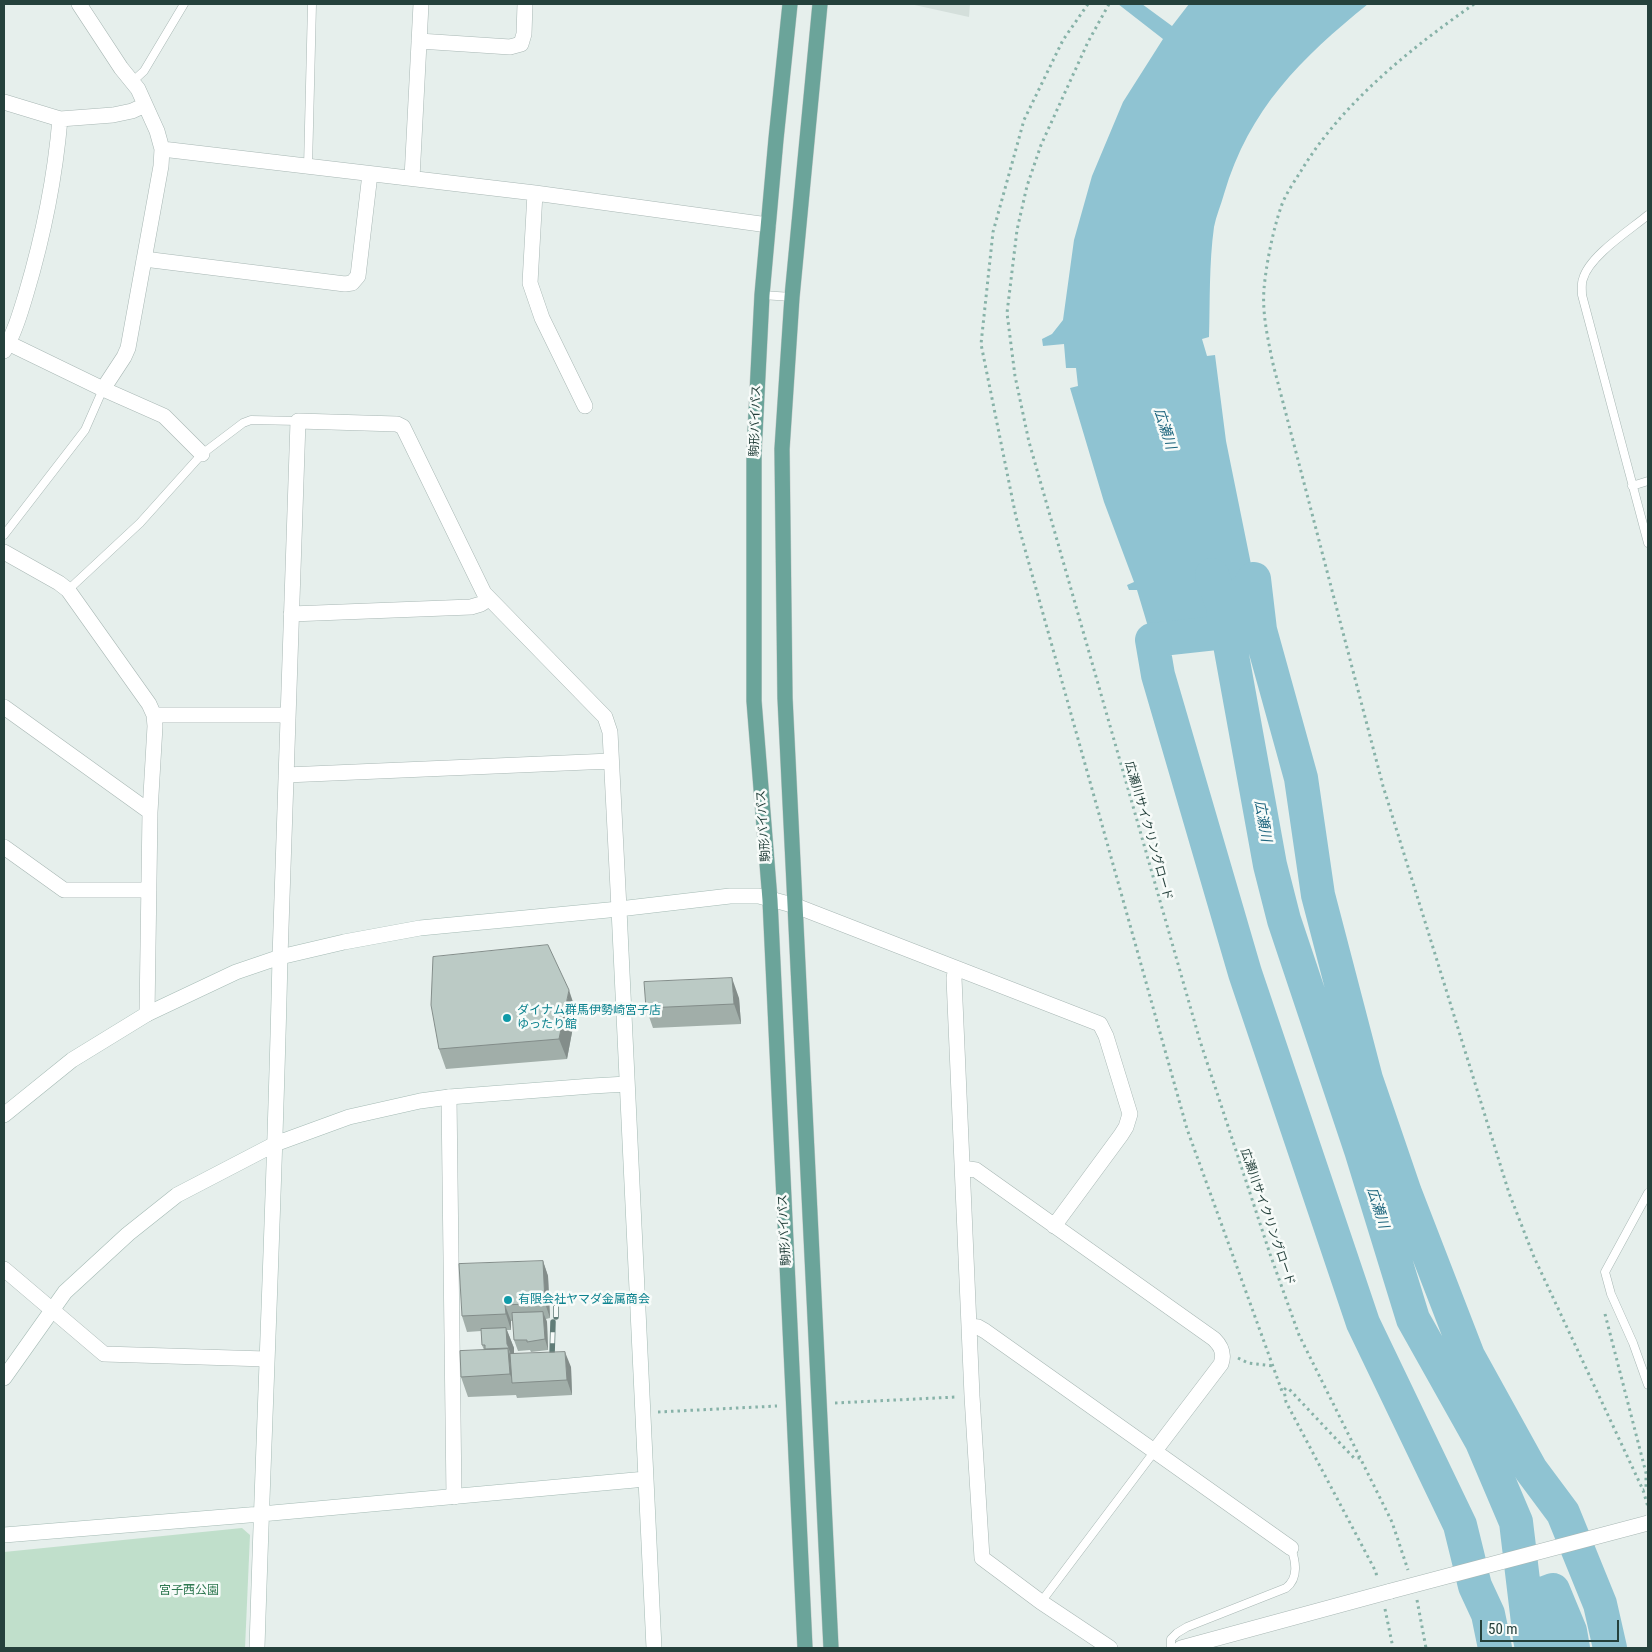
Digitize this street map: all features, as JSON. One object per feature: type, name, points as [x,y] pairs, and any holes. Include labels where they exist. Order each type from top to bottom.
[{"type":"main road","name":"駒形バイパス","points":[[790,4],[762,295],[754,453],[754,701],[770,900],[805,1648]]},
{"type":"main road","points":[[820,4],[792,297],[782,459],[785,698],[831,1648]]},
{"type":"street","points":[[79,4],[121,68],[138,89],[157,131],[162,150],[161,166],[128,348],[103,389]]},
{"type":"street","points":[[412,178],[421,4]]},
{"type":"street","points":[[419,41],[510,47],[521,44],[524,34],[525,4]]},
{"type":"street","points":[[4,102],[60,118],[113,115],[132,111],[145,105]]},
{"type":"street","points":[[60,118],[57,159],[33,269],[15,328],[5,345],[164,416],[202,454]]},
{"type":"street","points":[[162,150],[535,193],[768,225]]},
{"type":"street","points":[[144,259],[345,284],[352,282],[358,276],[370,174]]},
{"type":"street","points":[[535,193],[530,283],[542,318],[586,406]]},
{"type":"street","points":[[257,1648],[298,421],[397,424],[403,427],[480,588],[605,717],[610,732],[654,1648]]},
{"type":"street","points":[[4,552],[68,590],[149,704],[154,715],[150,812],[147,1014]]},
{"type":"street","points":[[291,614],[471,607],[489,599]]},
{"type":"street","points":[[4,707],[150,812]]},
{"type":"street","points":[[154,715],[288,715]]},
{"type":"street","points":[[286,775],[611,761]]},
{"type":"street","points":[[4,847],[64,890],[149,890]]},
{"type":"street","points":[[4,1115],[72,1060],[147,1014],[236,972],[280,957],[344,942],[420,928],[619,909],[730,896],[759,896],[796,906],[1100,1024],[1106,1036],[1130,1114],[1129,1120],[1121,1135],[1054,1226]]},
{"type":"street","points":[[956,968],[954,978],[972,1396],[982,1558],[1041,1602],[1110,1648]]},
{"type":"street","points":[[4,1378],[65,1292],[128,1234],[177,1195],[274,1144],[349,1117],[390,1107],[450,1097],[627,1084]]},
{"type":"street","points":[[450,1097],[454,1497]]},
{"type":"street","points":[[963,1168],[976,1170],[1220,1345],[1223,1357],[1221,1364],[1154,1452]]},
{"type":"street","points":[[4,1269],[104,1354],[266,1359]]},
{"type":"street","points":[[970,1326],[978,1327],[985,1331],[1291,1548]]},
{"type":"street","points":[[4,1535],[646,1479]]},
{"type":"street","points":[[1180,1648],[1648,1523]]},
{"type":"lane","points":[[132,82],[144,72],[184,4]]},
{"type":"lane","points":[[308,166],[312,4]]},
{"type":"lane","points":[[1648,215],[1597,256],[1587,269],[1582,280],[1582,294],[1648,543]]},
{"type":"lane","points":[[762,295],[792,297]]},
{"type":"lane","points":[[4,535],[85,430],[103,389]]},
{"type":"lane","points":[[68,590],[140,523],[202,454],[243,423],[251,420],[298,421]]},
{"type":"lane","points":[[1632,486],[1648,481]]},
{"type":"lane","points":[[1648,1193],[1605,1272],[1611,1294],[1633,1343],[1648,1385]]},
{"type":"lane","points":[[1041,1602],[1154,1452]]},
{"type":"lane","points":[[1171,1648],[1171,1639],[1187,1627],[1286,1588],[1291,1584],[1294,1578],[1295,1560],[1291,1548]]},
{"type":"path","points":[[1088,4],[1063,40],[1024,120],[993,232],[981,344],[1016,517],[1185,1120],[1286,1402],[1386,1593],[1388,1619],[1394,1648]]},
{"type":"path","name":"広瀬川サイクリングロード","points":[[1109,4],[1061,98],[1041,144],[1027,186],[1017,230],[1007,314],[1015,376],[1032,451],[1200,1042],[1266,1245],[1299,1335],[1392,1522],[1410,1577]]},
{"type":"path","points":[[1474,4],[1432,33],[1388,70],[1335,123],[1313,150],[1281,206],[1270,250],[1264,289],[1265,324],[1273,364],[1384,786],[1509,1192],[1534,1257],[1643,1490],[1648,1507]]},
{"type":"path","points":[[1604,1311],[1646,1473],[1647,1485],[1646,1489],[1643,1490]]},
{"type":"path","points":[[1223,1357],[1239,1358],[1248,1363],[1274,1366]]},
{"type":"path","points":[[1284,1394],[1284,1390],[1286,1388],[1289,1389],[1354,1458],[1360,1458]]},
{"type":"path","points":[[820,1404],[972,1396]]},
{"type":"path","points":[[643,1413],[794,1405]]},
{"type":"path","points":[[1415,1596],[1421,1614],[1426,1648]]},
{"type":"shaded area","points":[[910,4],[970,4],[969,17]]},
{"type":"green space","name":"宮子西公園","points":[[242,1528],[250,1535],[245,1648],[4,1648],[4,1552]]},
{"type":"water","points":[[1118,4],[1142,4],[1172,26],[1189,4],[1368,4],[1300,65],[1280,87],[1263,111],[1248,136],[1235,164],[1214,227],[1210,268],[1209,337],[1202,339],[1207,356],[1215,355],[1226,441],[1254,579],[1216,633],[1152,640],[1137,590],[1129,590],[1127,585],[1134,582],[1104,502],[1070,388],[1078,386],[1076,368],[1066,368],[1064,344],[1043,346],[1042,339],[1052,334],[1063,320],[1074,240],[1092,176],[1123,102],[1163,39]]},
{"type":"building","name":"ダイナム群馬伊勢崎宮子店 ゆったり館","points":[[548,945],[569,990],[559,1039],[439,1049],[431,1005],[433,957]]},
{"type":"building","points":[[732,978],[734,1004],[646,1008],[644,982]]},
{"type":"building","name":"有限会社ヤマダ金属商会","points":[[543,1261],[545,1303],[505,1305],[506,1314],[462,1316],[459,1264]]},
{"type":"building","points":[[543,1312],[545,1339],[527,1342],[527,1340],[514,1340],[512,1313]]},
{"type":"building","points":[[506,1328],[509,1348],[485,1349],[485,1345],[482,1345],[481,1329]]},
{"type":"building","points":[[508,1349],[510,1374],[461,1377],[460,1351]]},
{"type":"building","points":[[565,1352],[567,1380],[512,1383],[510,1354]]},
{"type":"waterway","name":"広瀬川","points":[[1212,575],[1223,606],[1270,865],[1284,920],[1361,1150],[1413,1319],[1482,1442],[1516,1522],[1532,1648]]},
{"type":"waterway","points":[[1254,579],[1216,633],[1152,640],[1158,675],[1245,973],[1363,1323],[1460,1525],[1475,1586],[1488,1614],[1495,1648]]},
{"type":"waterway","points":[[1254,579],[1260,630],[1301,778],[1318,895],[1366,1079],[1405,1193],[1468,1356],[1531,1470],[1563,1513],[1600,1604],[1610,1648]]},
{"type":"waterway","points":[[1549,1636],[1545,1593],[1553,1590],[1570,1631],[1573,1648]]},
{"type":"railway","points":[[556,1296],[556,1317]]},
{"type":"railway","points":[[546,1363],[552,1356],[553,1322]]},
{"type":"place","name":"ダイナム群馬伊勢崎宮子店 ゆったり館","points":[[507,1018]]},
{"type":"place","name":"有限会社ヤマダ金属商会","points":[[508,1300]]}]
